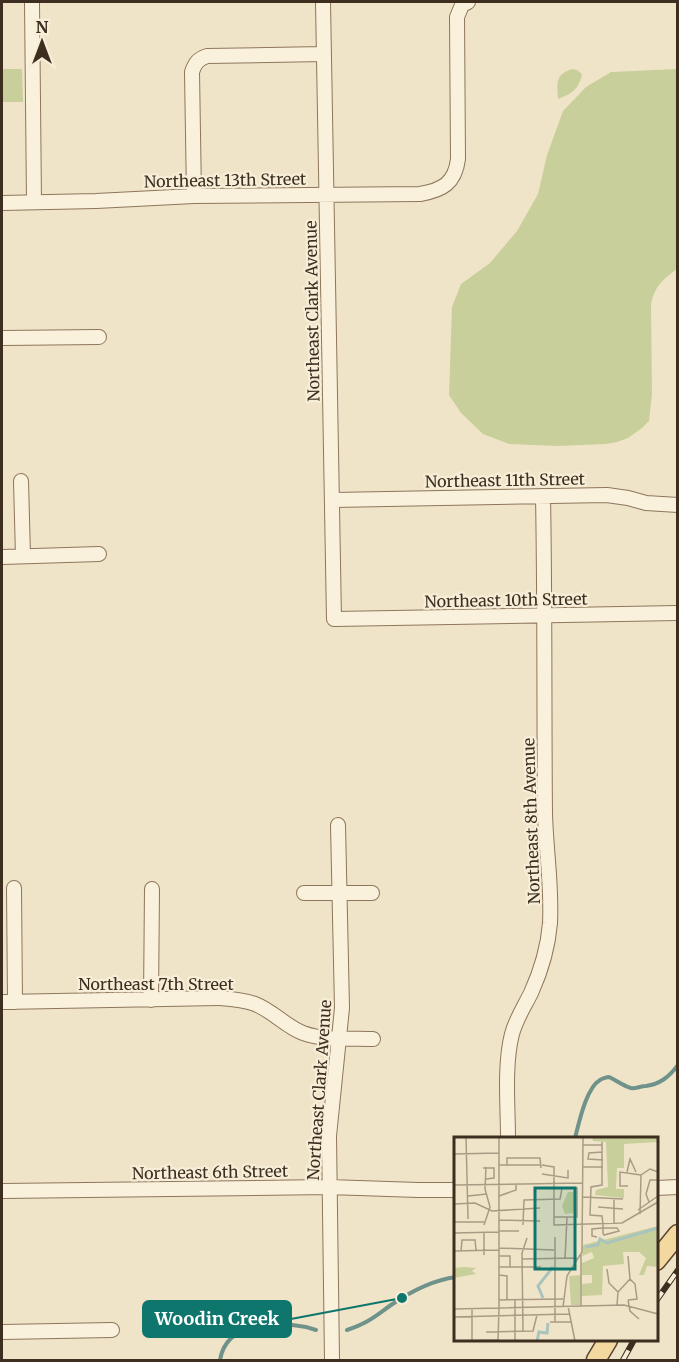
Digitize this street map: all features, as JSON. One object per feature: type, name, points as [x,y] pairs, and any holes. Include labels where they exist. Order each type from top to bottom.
[{"type":"main road","points":[[658,1259],[678,1234]]},
{"type":"main road","points":[[596,1360],[607,1341]]},
{"type":"street","points":[[32,2],[34,202]]},
{"type":"street","name":"Northeast Clark Avenue","points":[[323,2],[334,619]]},
{"type":"street","name":"Northeast 13th Street","points":[[2,203],[194,196],[420,194],[430,192],[448,184],[453,177],[458,159],[457,17],[465,3]]},
{"type":"street","points":[[194,196],[192,72],[196,62],[207,56],[324,54]]},
{"type":"street","points":[[2,338],[99,337]]},
{"type":"street","points":[[21,481],[23,556]]},
{"type":"street","name":"Northeast 11th Street","points":[[333,500],[607,495],[646,503],[678,505]]},
{"type":"street","name":"Northeast 8th Avenue","points":[[508,1137],[508,1055],[519,1015],[541,970],[548,944],[550,924],[550,880],[545,817],[543,496]]},
{"type":"street","points":[[2,557],[99,554]]},
{"type":"street","name":"Northeast 10th Street","points":[[334,619],[678,613]]},
{"type":"street","name":"Northeast Clark Avenue","points":[[332,1360],[330,1114],[342,1008],[338,825]]},
{"type":"street","points":[[8,1002],[14,888]]},
{"type":"street","points":[[151,1000],[152,889]]},
{"type":"street","points":[[304,893],[372,893]]},
{"type":"street","name":"Northeast 7th Street","points":[[8,1002],[219,998],[256,1005],[306,1034],[319,1037],[373,1039]]},
{"type":"street","name":"Northeast 6th Street","points":[[2,1191],[329,1187],[454,1190]]},
{"type":"street","points":[[658,1188],[678,1187]]},
{"type":"street","points":[[2,1332],[112,1330]]},
{"type":"green space","points":[[2,69],[22,69],[23,102],[2,102]]},
{"type":"green space","points":[[572,69],[582,74],[579,84],[571,93],[558,99],[558,80],[562,74]]},
{"type":"green space","points":[[677,69],[677,269],[660,284],[651,304],[652,394],[649,421],[628,438],[606,444],[559,446],[509,444],[483,434],[461,413],[449,395],[452,307],[461,284],[490,263],[517,231],[538,194],[547,155],[563,111],[586,87],[611,72]]},
{"type":"waterway","points":[[575,1137],[587,1098],[600,1080],[609,1077],[631,1088],[646,1086],[664,1079],[678,1065]]},
{"type":"waterway","points":[[347,1330],[366,1322],[422,1287],[454,1277]]},
{"type":"waterway","points":[[220,1360],[225,1346],[245,1329],[274,1324],[316,1330]]},
{"type":"railway","points":[[658,1298],[678,1270]]},
{"type":"railway","points":[[623,1360],[633,1341]]},
{"type":"place","name":"Woodin Creek","points":[[402,1298]]}]
